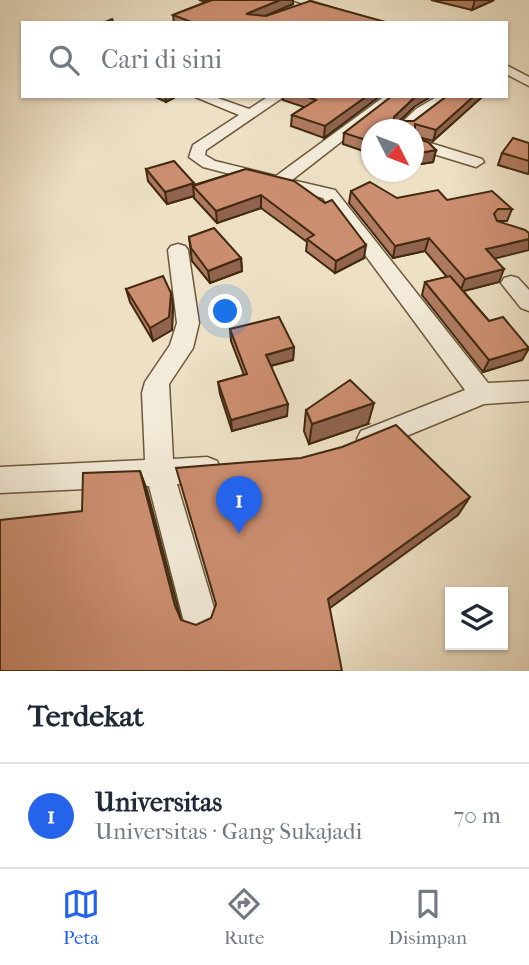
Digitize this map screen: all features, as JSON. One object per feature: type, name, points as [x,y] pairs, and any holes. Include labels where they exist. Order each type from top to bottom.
[{"type":"street","points":[[287,11],[303,2],[369,21]]},
{"type":"street","points":[[354,21],[361,18]]},
{"type":"street","points":[[508,70],[529,82]]},
{"type":"street","points":[[204,98],[248,114]]},
{"type":"street","points":[[276,98],[198,148],[197,157],[209,164],[320,191],[334,199],[375,257],[482,394]]},
{"type":"street","points":[[280,181],[391,98]]},
{"type":"street","points":[[413,119],[445,98]]},
{"type":"street","points":[[352,125],[361,128]]},
{"type":"street","points":[[424,146],[476,162]]},
{"type":"street","points":[[178,250],[188,323],[181,348],[163,371],[155,393],[160,474],[200,618]]},
{"type":"street","points":[[511,283],[529,303]]},
{"type":"street","points":[[345,448],[482,394],[529,391]]},
{"type":"street","points":[[0,480],[160,474],[229,468]]},
{"type":"building","points":[[212,0],[280,0],[246,14],[266,16],[310,1],[382,21],[189,21],[173,15]]},
{"type":"building","points":[[310,98],[364,98],[325,126],[292,115],[316,100]]},
{"type":"building","points":[[389,98],[414,98],[394,117],[362,119]]},
{"type":"building","points":[[444,98],[472,98],[436,130],[424,127],[424,119],[417,119]]},
{"type":"building","points":[[361,120],[361,138],[344,133]]},
{"type":"building","points":[[513,138],[529,143],[529,161],[502,153]]},
{"type":"building","points":[[424,141],[428,142],[436,150],[424,152]]},
{"type":"building","points":[[174,161],[194,183],[165,192],[146,169]]},
{"type":"building","points":[[246,169],[294,181],[325,203],[332,200],[366,245],[336,261],[307,239],[314,235],[261,195],[216,211],[193,186]]},
{"type":"building","points":[[370,182],[397,198],[438,190],[447,200],[492,191],[512,209],[498,209],[494,214],[497,221],[525,230],[529,233],[529,239],[486,249],[504,269],[465,279],[429,238],[395,246],[351,191]]},
{"type":"building","points":[[214,228],[241,258],[208,271],[191,248],[189,237]]},
{"type":"building","points":[[163,276],[171,293],[169,317],[150,328],[126,289]]},
{"type":"building","points":[[450,276],[489,321],[503,317],[529,348],[489,360],[425,282]]},
{"type":"building","points":[[279,317],[294,347],[266,355],[288,404],[231,420],[218,382],[247,374],[230,329]]},
{"type":"building","points":[[350,380],[374,403],[312,424],[306,410]]},
{"type":"building","points":[[396,425],[470,497],[328,599],[342,671],[0,671],[0,520],[82,511],[83,473],[140,471],[175,606],[181,620],[196,625],[211,618],[216,604],[176,468],[301,458],[342,447]]},
{"type":"place","name":"Universitas","points":[[239,534]]}]
